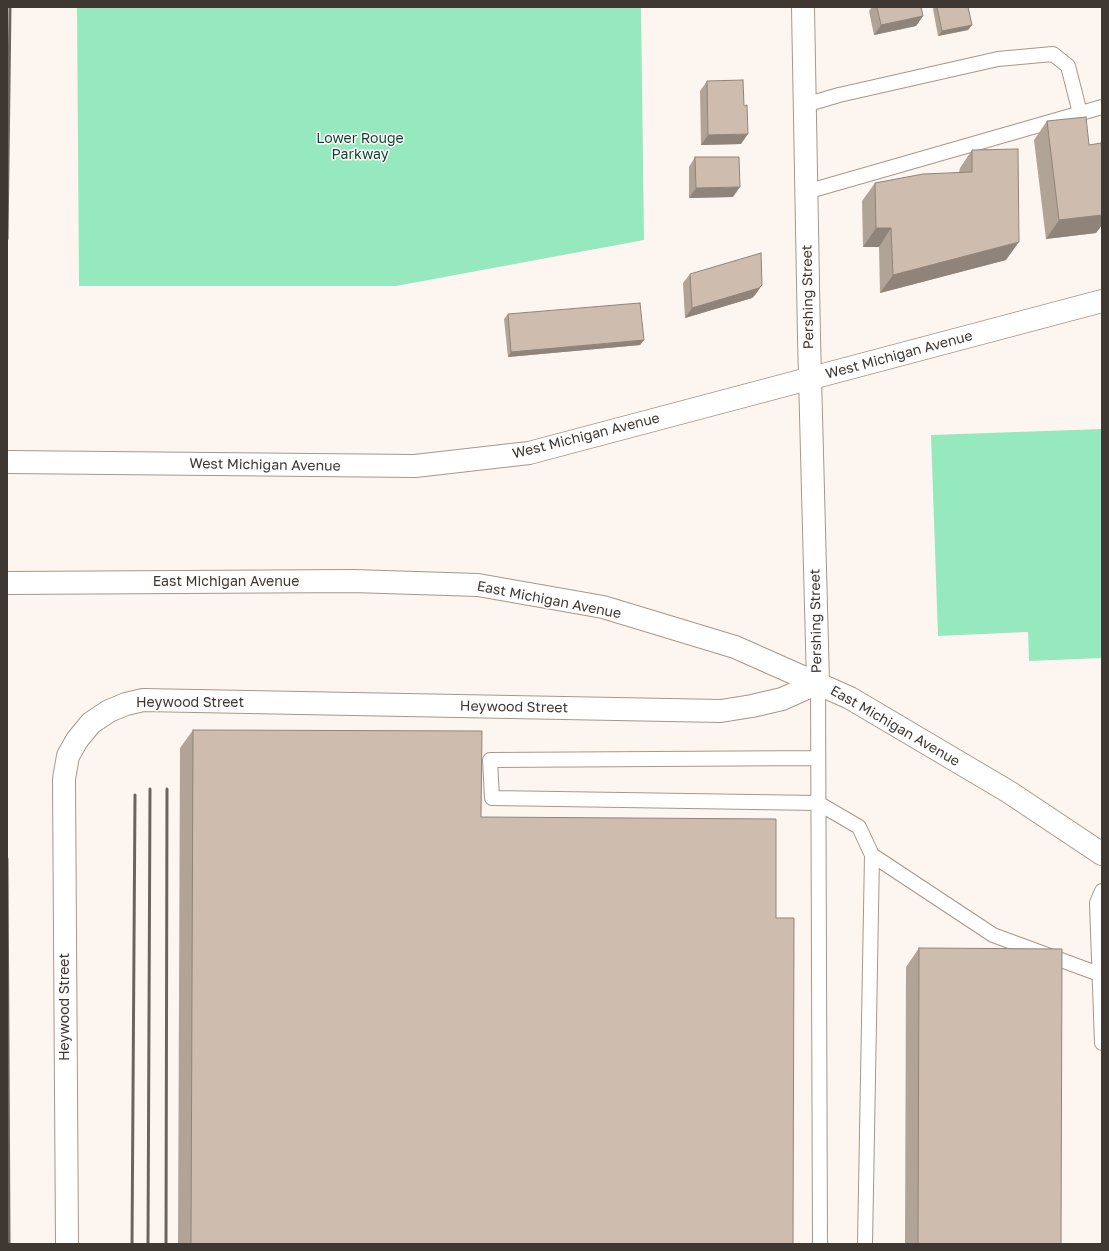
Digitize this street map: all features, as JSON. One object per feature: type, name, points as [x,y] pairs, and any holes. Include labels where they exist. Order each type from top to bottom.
[{"type":"main road","name":"Pershing Street","points":[[803,7],[810,379],[818,683]]},
{"type":"main road","name":"West Michigan Avenue","points":[[7,462],[415,466],[529,453],[1102,301]]},
{"type":"main road","name":"East Michigan Avenue","points":[[7,584],[352,581],[478,585],[604,607],[735,647],[850,698],[1009,792],[1102,854]]},
{"type":"main road","name":"Heywood Street","points":[[67,1244],[64,779],[68,756],[77,740],[91,723],[109,711],[126,704],[143,700],[721,710],[752,706],[782,699],[818,683]]},
{"type":"lane","points":[[805,105],[839,95],[998,58],[1053,54],[1068,66],[1080,113]]},
{"type":"lane","points":[[806,192],[1102,107]]},
{"type":"lane","points":[[818,683],[820,1244]]},
{"type":"lane","points":[[818,758],[490,760],[492,798],[818,804],[859,827],[872,855],[865,1244]]},
{"type":"lane","points":[[872,855],[993,935],[1099,974]]},
{"type":"lane","points":[[1102,891],[1097,903],[1102,1043]]},
{"type":"green space","name":"Lower Rouge Parkway","points":[[77,7],[641,7],[644,240],[396,286],[79,286]]},
{"type":"green space","points":[[1102,429],[1102,658],[1029,661],[1028,632],[938,636],[931,435]]},
{"type":"building","points":[[877,7],[921,7],[923,16],[881,25]]},
{"type":"building","points":[[937,7],[968,7],[972,25],[942,31]]},
{"type":"building","points":[[743,80],[744,106],[747,105],[748,134],[708,135],[707,81]]},
{"type":"building","points":[[1086,117],[1089,145],[1101,143],[1102,215],[1059,220],[1047,121]]},
{"type":"building","points":[[1018,149],[1019,242],[893,275],[891,228],[876,228],[875,183],[923,174],[972,172],[972,150]]},
{"type":"building","points":[[695,157],[739,157],[740,187],[696,188]]},
{"type":"building","points":[[761,253],[762,285],[759,288],[692,308],[690,274]]},
{"type":"building","points":[[640,303],[644,340],[511,352],[508,314]]},
{"type":"building","points":[[193,730],[482,731],[481,817],[776,819],[776,918],[794,918],[793,1244],[191,1244]]},
{"type":"building","points":[[919,948],[1062,949],[1061,1244],[918,1244]]},
{"type":"railway","points":[[7,239],[10,7]]},
{"type":"railway","points":[[148,1244],[150,789]]},
{"type":"railway","points":[[166,1244],[167,789]]},
{"type":"railway","points":[[132,1244],[135,795]]},
{"type":"railway","points":[[7,859],[9,1244]]}]
